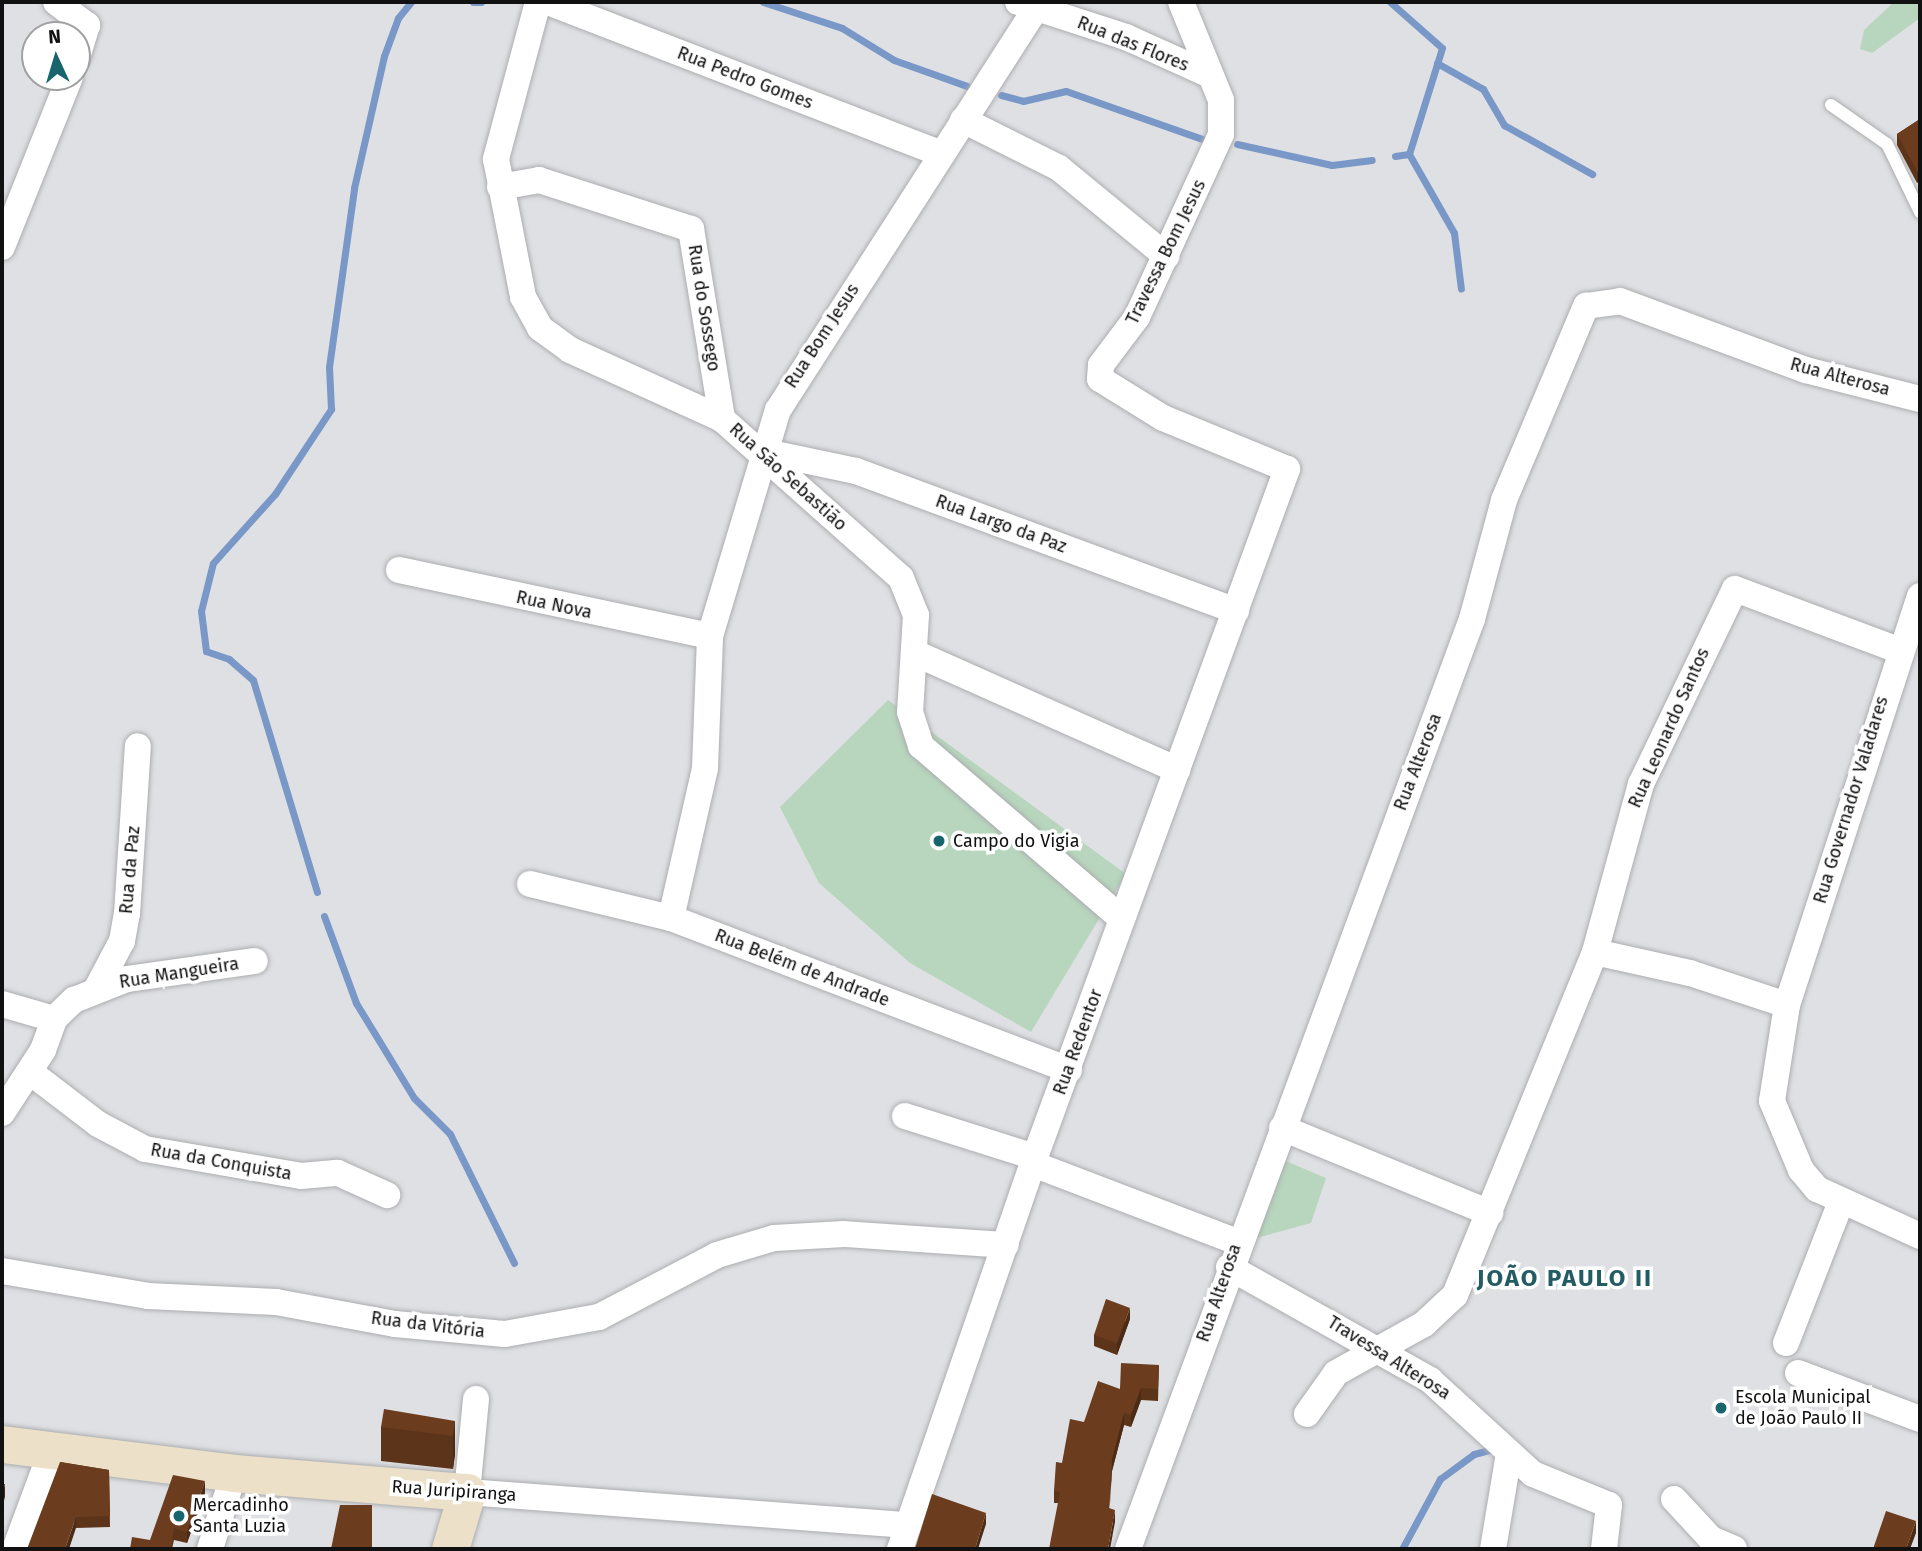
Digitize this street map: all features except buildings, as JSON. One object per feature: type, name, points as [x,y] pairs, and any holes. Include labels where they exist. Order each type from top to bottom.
[{"type":"street","points":[[56,2],[82,21]]},
{"type":"street","name":"Rua São Sebastião","points":[[538,2],[496,141],[500,187],[523,298],[540,328],[569,351],[722,419],[761,451],[901,579],[916,615],[917,654],[910,712],[921,746],[1122,919]]},
{"type":"street","name":"Rua Pedro Gomes","points":[[548,2],[942,154]]},
{"type":"street","name":"Travessa Bom Jesus","points":[[1181,2],[1208,74],[1221,100],[1221,134],[1136,317],[1101,365],[1100,380],[1163,418],[1287,469]]},
{"type":"street","name":"Rua Bom Jesus","points":[[671,918],[705,768],[710,636],[761,451],[789,385],[964,120],[1032,4]]},
{"type":"street","name":"Rua das Flores","points":[[1032,4],[1126,37],[1208,74]]},
{"type":"street","points":[[2,247],[64,91]]},
{"type":"street","points":[[964,120],[1059,168],[1166,256]]},
{"type":"street","name":"Rua do Sossego","points":[[500,187],[539,180],[691,229],[722,419]]},
{"type":"street","name":"Rua Alterosa","points":[[1128,1549],[1237,1241],[1282,1128],[1472,619],[1504,500],[1586,306],[1620,301],[1806,370],[1920,399]]},
{"type":"street","name":"Rua Largo da Paz","points":[[761,451],[881,479],[1236,611]]},
{"type":"street","name":"Rua Redentor","points":[[904,1537],[1034,1161],[1287,469]]},
{"type":"street","name":"Rua Nova","points":[[399,570],[710,636]]},
{"type":"street","name":"Rua Leonardo Santos","points":[[1307,1414],[1336,1373],[1383,1349],[1448,1303],[1490,1213],[1595,952],[1642,784],[1735,589],[1898,650]]},
{"type":"street","name":"Rua Governador Valadares","points":[[1919,1232],[1841,1202],[1809,1180],[1777,1124],[1772,1101],[1787,1006],[1898,650],[1920,596]]},
{"type":"street","points":[[917,654],[1177,770]]},
{"type":"street","name":"Rua da Paz","points":[[97,988],[126,922],[138,746]]},
{"type":"street","name":"Rua Belém de Andrade","points":[[530,884],[671,918],[1069,1070]]},
{"type":"street","points":[[1595,952],[1690,973],[1787,1006]]},
{"type":"street","name":"Rua Mangueira","points":[[2,1113],[30,1072],[54,1019],[97,988],[255,961]]},
{"type":"street","points":[[2,1004],[54,1019]]},
{"type":"street","name":"Rua da Conquista","points":[[30,1072],[98,1124],[145,1149],[301,1176],[338,1173],[387,1195]]},
{"type":"street","points":[[905,1116],[1034,1161],[1237,1241]]},
{"type":"street","points":[[1282,1128],[1490,1213]]},
{"type":"street","points":[[1786,1343],[1841,1202]]},
{"type":"street","name":"Rua da Vitória","points":[[2,1271],[148,1296],[276,1302],[409,1326],[505,1334],[599,1317],[717,1255],[774,1238],[844,1234],[1006,1245]]},
{"type":"street","name":"Travessa Alterosa","points":[[1229,1267],[1383,1349],[1459,1402],[1509,1453],[1557,1487],[1609,1505],[1604,1549]]},
{"type":"street","points":[[1798,1373],[1920,1419]]},
{"type":"street","points":[[450,1549],[467,1492],[475,1399]]},
{"type":"street","name":"Rua Juripiranga","points":[[2,1444],[234,1473],[467,1492],[904,1537]]},
{"type":"street","points":[[16,1549],[51,1451]]},
{"type":"street","points":[[1493,1549],[1509,1453]]},
{"type":"street","points":[[210,1549],[234,1473]]},
{"type":"street","points":[[1674,1499],[1711,1539],[1734,1549]]},
{"type":"lane","points":[[1831,105],[1887,144],[1920,212]]},
{"type":"green space","points":[[1894,2],[1920,2],[1920,18],[1872,53],[1860,49],[1864,30]]},
{"type":"green space","name":"Campo do Vigia","points":[[888,700],[1126,874],[1031,1032],[910,963],[819,883],[780,807]]},
{"type":"green space","points":[[1281,1159],[1326,1178],[1311,1223],[1253,1239]]},
{"type":"waterway","points":[[317,892],[253,680],[229,659],[206,651],[201,611],[213,563],[275,494],[331,409],[329,367],[354,188],[384,56],[398,18],[411,2]]},
{"type":"waterway","points":[[473,2],[481,2]]},
{"type":"waterway","points":[[763,2],[842,28],[894,60],[967,86]]},
{"type":"waterway","points":[[1390,2],[1442,48],[1409,154],[1454,233],[1461,289]]},
{"type":"waterway","points":[[1437,63],[1483,89],[1504,125],[1592,174]]},
{"type":"waterway","points":[[1001,95],[1023,101],[1066,91],[1202,139]]},
{"type":"waterway","points":[[1237,144],[1332,165],[1372,160]]},
{"type":"waterway","points":[[1395,156],[1409,154]]},
{"type":"waterway","points":[[324,916],[356,1003],[414,1098],[450,1134],[514,1263]]},
{"type":"waterway","points":[[1402,1549],[1440,1479],[1474,1454],[1496,1448]]},
{"type":"place","name":"Campo do Vigia","points":[[939,841]]},
{"type":"place","name":"Escola Municipal de João Paulo II","points":[[1721,1408]]},
{"type":"place","name":"Mercadinho Santa Luzia","points":[[179,1516]]},
{"type":"district","name":"JOÃO PAULO II","points":[[1565,1279]]}]
